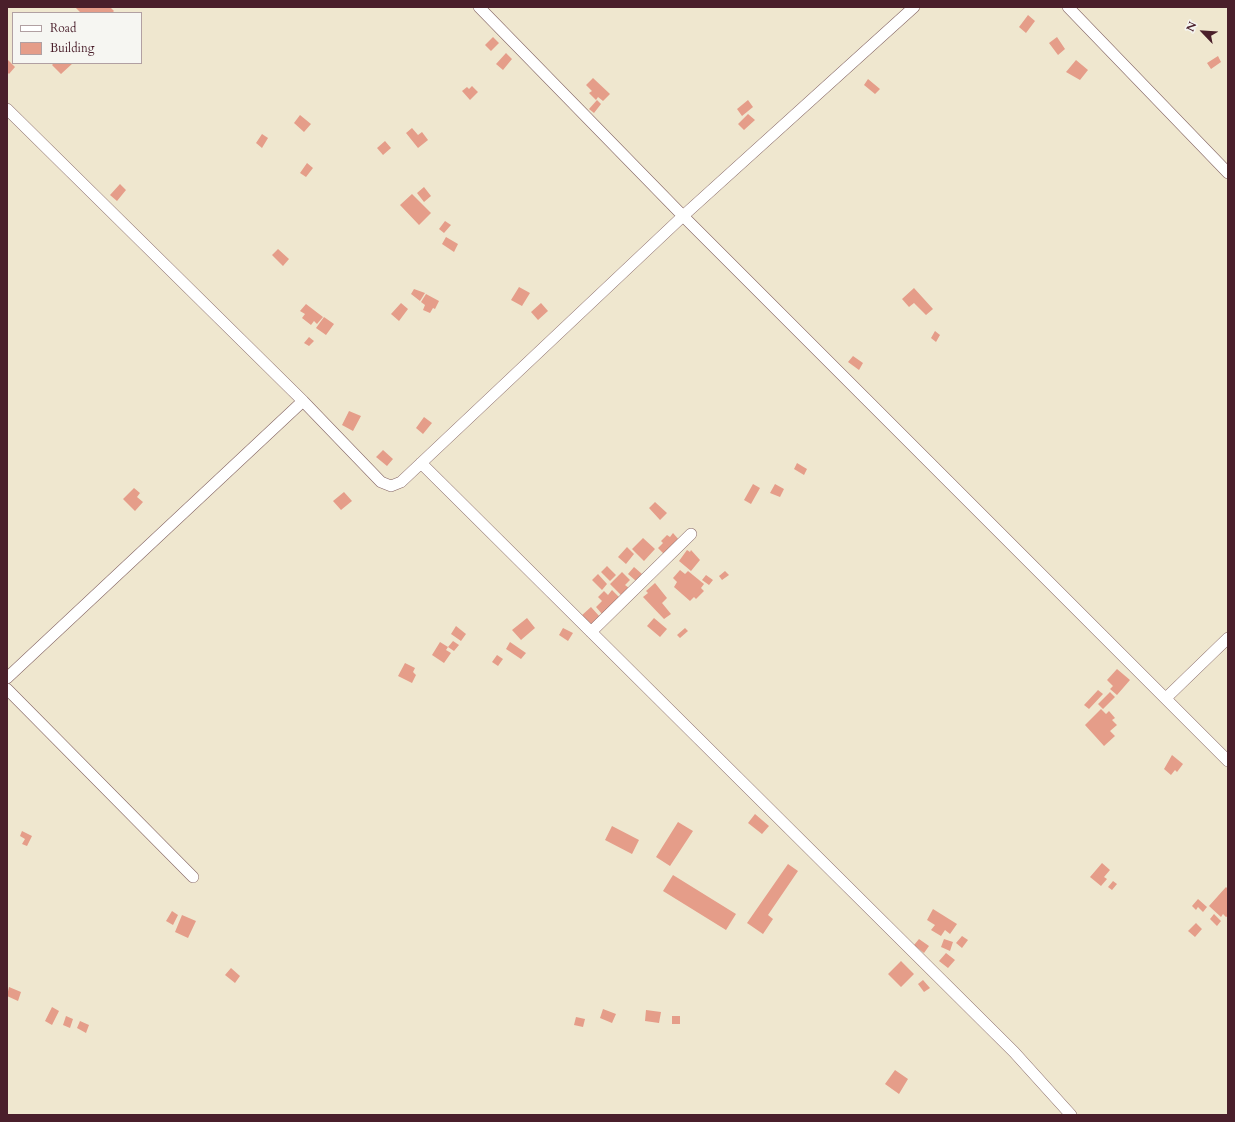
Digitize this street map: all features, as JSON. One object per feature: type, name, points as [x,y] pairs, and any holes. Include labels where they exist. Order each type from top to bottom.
[{"type":"street","points":[[479,7],[683,216],[1228,761]]},
{"type":"street","points":[[7,109],[303,401],[381,482],[391,486],[401,482],[683,216],[914,7]]},
{"type":"street","points":[[1068,7],[1228,173]]},
{"type":"street","points":[[7,678],[303,401]]},
{"type":"street","points":[[421,463],[1014,1052],[1071,1115]]},
{"type":"street","points":[[591,632],[691,534]]},
{"type":"street","points":[[1166,698],[1228,638]]},
{"type":"street","points":[[7,689],[192,877]]},
{"type":"building","points":[[75,7],[110,7],[114,11],[113,12],[80,12]]},
{"type":"building","points":[[1028,15],[1035,21],[1026,33],[1019,27]]},
{"type":"building","points":[[493,37],[499,43],[491,51],[485,45]]},
{"type":"building","points":[[1057,37],[1065,49],[1058,55],[1049,43]]},
{"type":"building","points":[[506,53],[512,59],[503,70],[496,64]]},
{"type":"building","points":[[1218,56],[1221,62],[1211,69],[1207,63]]},
{"type":"building","points":[[7,59],[15,67],[9,74],[7,72]]},
{"type":"building","points":[[1076,60],[1088,70],[1080,80],[1066,72]]},
{"type":"building","points":[[53,64],[72,64],[61,74],[52,65]]},
{"type":"building","points":[[593,78],[610,94],[603,101],[598,97],[596,100],[589,93],[592,91],[586,85]]},
{"type":"building","points":[[868,79],[880,89],[875,94],[864,85]]},
{"type":"building","points":[[472,86],[478,92],[470,100],[462,91],[467,87],[469,89]]},
{"type":"building","points":[[597,100],[601,104],[594,113],[589,109]]},
{"type":"building","points":[[748,100],[753,107],[742,116],[737,109]]},
{"type":"building","points":[[748,114],[755,120],[744,130],[738,124]]},
{"type":"building","points":[[300,115],[311,124],[304,132],[294,123]]},
{"type":"building","points":[[412,128],[418,135],[422,132],[428,140],[418,148],[406,133]]},
{"type":"building","points":[[262,134],[268,138],[262,148],[256,143]]},
{"type":"building","points":[[385,141],[391,148],[383,155],[377,148]]},
{"type":"building","points":[[307,163],[313,168],[306,177],[300,173]]},
{"type":"building","points":[[120,184],[126,190],[117,201],[110,195]]},
{"type":"building","points":[[424,187],[431,196],[424,202],[417,193]]},
{"type":"building","points":[[412,194],[431,213],[419,225],[400,205]]},
{"type":"building","points":[[445,221],[451,225],[444,233],[439,229]]},
{"type":"building","points":[[446,237],[458,244],[454,252],[442,244]]},
{"type":"building","points":[[278,249],[289,259],[283,266],[272,255]]},
{"type":"building","points":[[519,287],[530,293],[522,306],[511,300]]},
{"type":"building","points":[[914,288],[933,309],[926,315],[914,303],[909,307],[902,299]]},
{"type":"building","points":[[414,289],[425,293],[420,301],[411,294]]},
{"type":"building","points":[[426,294],[439,301],[435,309],[433,308],[430,313],[423,310],[425,305],[421,302]]},
{"type":"building","points":[[401,303],[408,309],[399,321],[391,314]]},
{"type":"building","points":[[541,303],[548,311],[538,320],[531,312]]},
{"type":"building","points":[[306,304],[323,317],[317,324],[314,321],[311,325],[302,318],[305,314],[300,311]]},
{"type":"building","points":[[324,317],[334,324],[326,335],[316,328]]},
{"type":"building","points":[[935,331],[940,335],[936,342],[931,338]]},
{"type":"building","points":[[309,337],[314,341],[309,346],[304,343]]},
{"type":"building","points":[[853,356],[863,363],[859,370],[848,362]]},
{"type":"building","points":[[349,411],[361,416],[353,431],[342,425]]},
{"type":"building","points":[[424,417],[432,423],[423,434],[416,428]]},
{"type":"building","points":[[383,450],[393,459],[387,466],[376,457]]},
{"type":"building","points":[[797,463],[807,469],[804,475],[794,469]]},
{"type":"building","points":[[753,484],[760,488],[751,504],[744,500]]},
{"type":"building","points":[[775,484],[784,489],[780,497],[770,493]]},
{"type":"building","points":[[134,488],[140,493],[137,497],[143,502],[135,511],[123,499]]},
{"type":"building","points":[[344,492],[352,501],[341,510],[333,501]]},
{"type":"building","points":[[655,502],[667,513],[660,520],[649,508]]},
{"type":"building","points":[[673,533],[680,541],[665,555],[658,548],[663,543],[661,541],[667,535],[670,537]]},
{"type":"building","points":[[643,538],[655,549],[644,561],[632,549]]},
{"type":"building","points":[[627,547],[634,554],[626,564],[618,557]]},
{"type":"building","points":[[687,550],[690,552],[691,550],[700,560],[691,571],[679,561]]},
{"type":"building","points":[[607,566],[616,575],[610,581],[601,572]]},
{"type":"building","points":[[634,567],[642,574],[636,581],[628,574]]},
{"type":"building","points":[[680,570],[685,574],[688,571],[704,584],[701,588],[704,591],[696,599],[694,597],[690,601],[674,587],[677,582],[673,578]]},
{"type":"building","points":[[725,571],[729,575],[722,580],[719,576]]},
{"type":"building","points":[[622,572],[630,580],[625,585],[629,588],[622,596],[610,584]]},
{"type":"building","points":[[598,574],[607,584],[602,590],[592,580]]},
{"type":"building","points":[[706,575],[713,580],[709,585],[702,580]]},
{"type":"building","points":[[655,583],[667,598],[662,603],[671,614],[664,619],[643,597],[648,593],[646,591]]},
{"type":"building","points":[[612,590],[619,597],[602,614],[596,607],[602,601],[598,597],[604,591],[608,595]]},
{"type":"building","points":[[591,607],[600,617],[590,626],[581,616]]},
{"type":"building","points":[[527,618],[535,628],[521,640],[512,630]]},
{"type":"building","points":[[654,618],[667,629],[660,637],[647,626]]},
{"type":"building","points":[[456,626],[466,634],[461,641],[451,634]]},
{"type":"building","points":[[563,628],[573,633],[568,641],[559,635]]},
{"type":"building","points":[[685,628],[688,631],[680,638],[677,635]]},
{"type":"building","points":[[453,641],[459,645],[454,651],[448,647]]},
{"type":"building","points":[[440,642],[448,647],[446,650],[451,653],[444,663],[432,655]]},
{"type":"building","points":[[510,642],[526,653],[521,659],[506,649]]},
{"type":"building","points":[[497,655],[503,659],[498,666],[492,662]]},
{"type":"building","points":[[405,663],[415,668],[413,672],[416,675],[412,683],[398,676]]},
{"type":"building","points":[[1117,669],[1130,680],[1117,695],[1110,689],[1113,686],[1107,680]]},
{"type":"building","points":[[1098,690],[1103,694],[1089,709],[1084,705]]},
{"type":"building","points":[[1110,692],[1115,697],[1103,709],[1098,704]]},
{"type":"building","points":[[1101,709],[1106,714],[1109,711],[1115,718],[1112,720],[1117,725],[1110,731],[1115,736],[1104,746],[1085,725]]},
{"type":"building","points":[[1172,755],[1183,764],[1177,772],[1175,770],[1171,775],[1164,769]]},
{"type":"building","points":[[755,814],[769,826],[762,834],[748,823]]},
{"type":"building","points":[[678,822],[693,831],[670,866],[656,857]]},
{"type":"building","points":[[612,826],[639,840],[632,854],[605,840]]},
{"type":"building","points":[[22,831],[32,836],[27,846],[22,844],[25,839],[20,836]]},
{"type":"building","points":[[1102,863],[1110,870],[1104,877],[1107,879],[1101,886],[1090,877]]},
{"type":"building","points":[[788,864],[798,871],[768,915],[773,919],[763,934],[747,923]]},
{"type":"building","points":[[673,875],[736,914],[726,930],[663,891]]},
{"type":"building","points":[[1113,881],[1117,884],[1112,890],[1108,887]]},
{"type":"building","points":[[1226,887],[1228,889],[1228,916],[1226,917],[1223,914],[1221,917],[1209,906]]},
{"type":"building","points":[[1198,899],[1207,907],[1203,912],[1198,907],[1196,910],[1192,906]]},
{"type":"building","points":[[933,909],[957,924],[950,934],[945,930],[941,936],[931,930],[935,925],[927,920]]},
{"type":"building","points":[[172,911],[178,915],[173,925],[166,921]]},
{"type":"building","points":[[1214,914],[1221,921],[1217,926],[1210,919]]},
{"type":"building","points":[[182,915],[196,921],[188,938],[175,932]]},
{"type":"building","points":[[1196,923],[1202,929],[1195,937],[1188,931]]},
{"type":"building","points":[[962,936],[968,940],[962,948],[956,943]]},
{"type":"building","points":[[919,939],[929,946],[924,953],[914,945]]},
{"type":"building","points":[[944,939],[953,942],[950,951],[941,947]]},
{"type":"building","points":[[946,953],[955,960],[948,968],[939,961]]},
{"type":"building","points":[[901,961],[914,974],[901,987],[888,974]]},
{"type":"building","points":[[231,968],[240,976],[235,983],[225,975]]},
{"type":"building","points":[[923,980],[930,988],[924,992],[918,984]]},
{"type":"building","points":[[9,987],[21,992],[18,1001],[7,996]]},
{"type":"building","points":[[52,1007],[59,1011],[52,1025],[45,1021]]},
{"type":"building","points":[[603,1009],[616,1014],[612,1023],[600,1018]]},
{"type":"building","points":[[646,1010],[661,1012],[659,1023],[645,1021]]},
{"type":"building","points":[[66,1016],[73,1019],[70,1028],[63,1025]]},
{"type":"building","points":[[672,1016],[680,1016],[680,1024],[672,1024]]},
{"type":"building","points":[[576,1017],[585,1019],[583,1027],[574,1025]]},
{"type":"building","points":[[80,1021],[89,1025],[86,1033],[77,1028]]},
{"type":"building","points":[[895,1070],[908,1079],[899,1094],[885,1084]]}]
